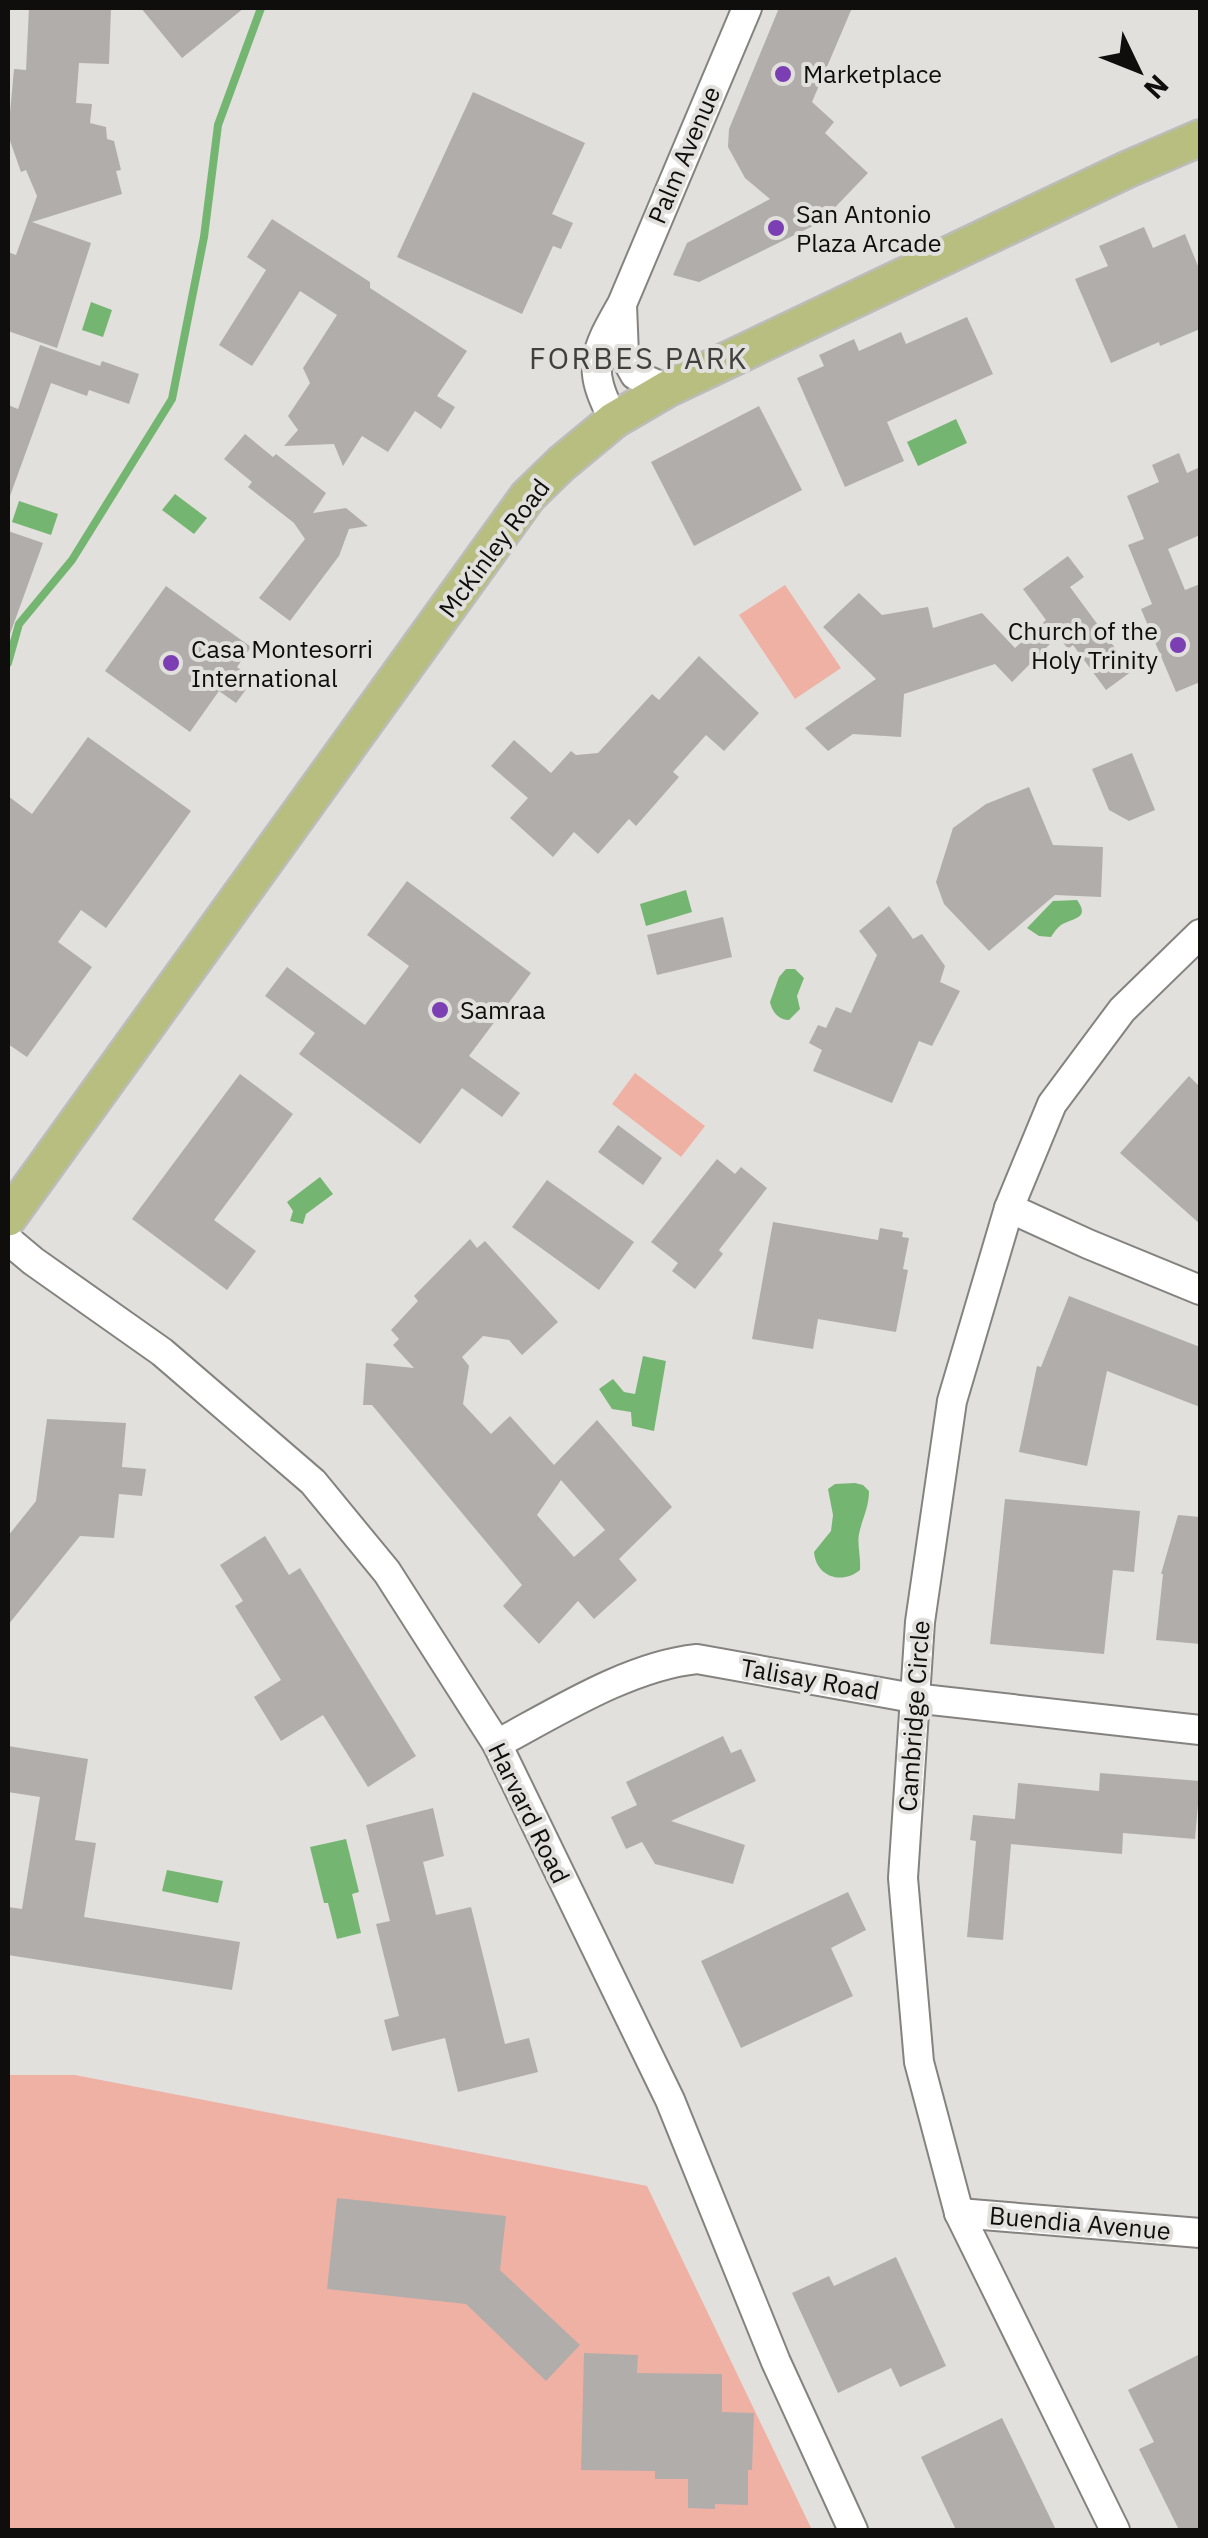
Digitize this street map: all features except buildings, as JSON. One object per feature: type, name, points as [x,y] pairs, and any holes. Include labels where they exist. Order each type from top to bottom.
[{"type":"main road","name":"McKinley Road","points":[[8,1218],[528,496],[561,464],[614,420],[667,389],[1200,138]]},
{"type":"street","name":"Palm Avenue","points":[[614,420],[601,396],[594,367],[747,8]]},
{"type":"street","name":"Palm Avenue","points":[[622,304],[624,354],[635,376],[667,389]]},
{"type":"street","name":"Cambridge Circle","points":[[1115,2530],[959,2213],[918,2062],[902,1878],[920,1622],[952,1401],[1009,1208],[1052,1104],[1122,1010],[1200,934]]},
{"type":"street","points":[[1009,1208],[1200,1290]]},
{"type":"street","name":"Harvard Road","points":[[8,1240],[162,1352],[313,1482],[386,1572],[496,1744],[670,2100],[776,2362],[853,2530]]},
{"type":"street","name":"Talisay Road","points":[[496,1744],[641,1671],[697,1659],[914,1698],[1200,1730]]},
{"type":"street","name":"Buendia Avenue","points":[[959,2213],[1200,2233]]},
{"type":"shaded area","points":[[91,302],[112,310],[103,337],[82,330]]},
{"type":"shaded area","points":[[956,419],[967,443],[918,466],[907,442]]},
{"type":"shaded area","points":[[175,494],[207,518],[194,534],[162,510]]},
{"type":"shaded area","points":[[19,501],[58,514],[51,535],[12,522]]},
{"type":"shaded area","points":[[785,585],[841,668],[795,699],[739,615]]},
{"type":"shaded area","points":[[686,890],[692,912],[646,926],[640,904]]},
{"type":"shaded area","points":[[1077,900],[1081,914],[1061,925],[1051,937],[1039,936],[1027,928],[1053,901]]},
{"type":"shaded area","points":[[786,969],[795,969],[804,978],[797,996],[800,1009],[789,1020],[776,1015],[770,1002]]},
{"type":"shaded area","points":[[635,1073],[705,1126],[681,1157],[612,1104]]},
{"type":"shaded area","points":[[320,1177],[333,1194],[306,1214],[303,1224],[290,1221],[293,1211],[287,1202]]},
{"type":"shaded area","points":[[643,1356],[666,1361],[654,1431],[632,1426],[631,1412],[612,1409],[599,1389],[613,1379],[624,1392],[635,1394]]},
{"type":"shaded area","points":[[855,1483],[869,1491],[859,1538],[860,1570],[845,1577],[831,1576],[820,1567],[814,1552],[831,1531],[833,1515],[828,1489],[835,1484]]},
{"type":"shaded area","points":[[346,1839],[359,1892],[352,1894],[361,1933],[337,1939],[310,1847]]},
{"type":"shaded area","points":[[167,1870],[223,1881],[218,1903],[162,1891]]},
{"type":"shaded area","points":[[8,2075],[75,2075],[647,2186],[812,2530],[8,2530]]},
{"type":"waterway","points":[[8,663],[19,624],[72,560],[172,399],[204,237],[218,125],[261,8]]},
{"type":"place","name":"Marketplace","points":[[783,74]]},
{"type":"place","name":"San Antonio Plaza Arcade","points":[[776,228]]},
{"type":"place","name":"Church of the Holy Trinity","points":[[1178,645]]},
{"type":"place","name":"Casa Montesorri International","points":[[171,663]]},
{"type":"place","name":"Samraa","points":[[440,1010]]},
{"type":"district","name":"FORBES PARK","points":[[639,359]]}]
